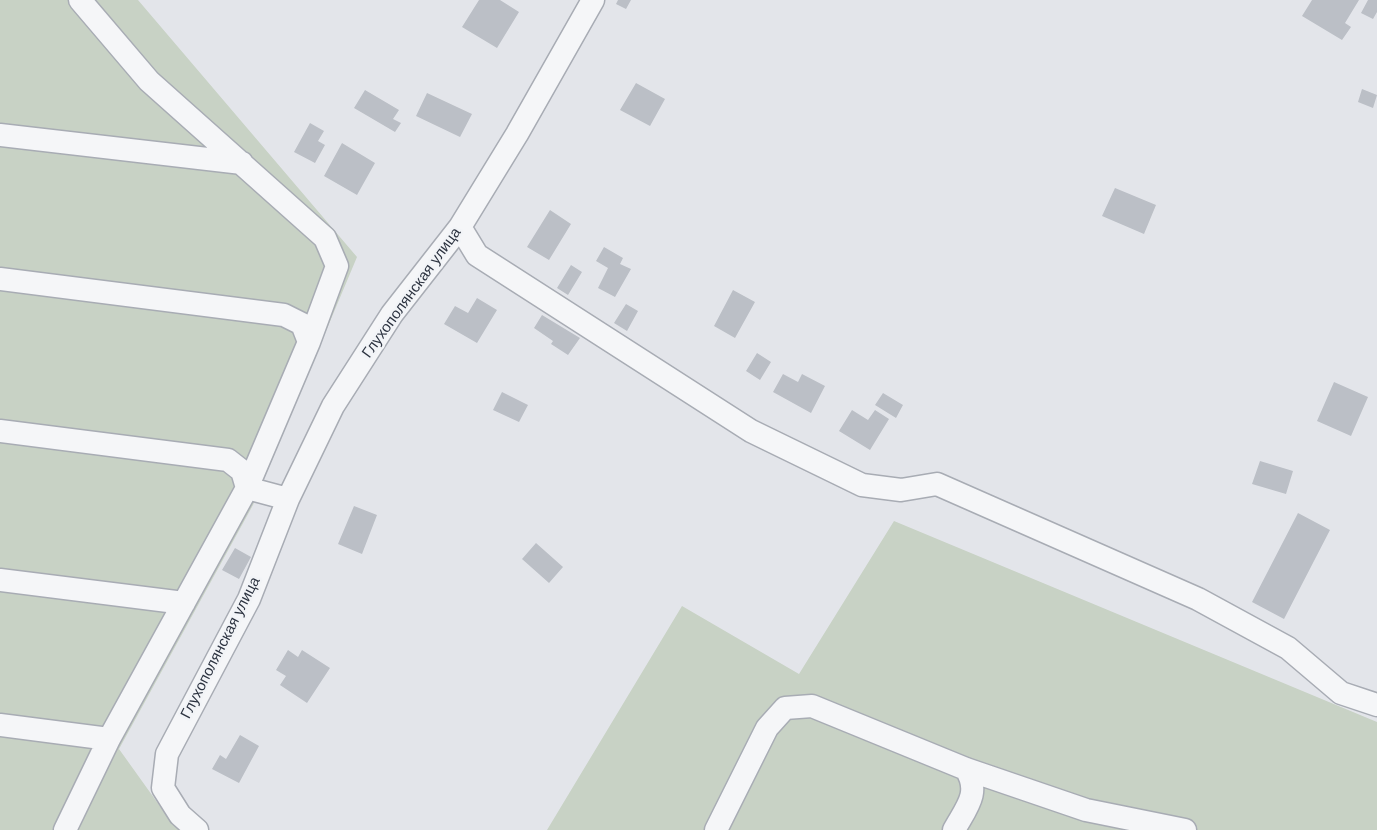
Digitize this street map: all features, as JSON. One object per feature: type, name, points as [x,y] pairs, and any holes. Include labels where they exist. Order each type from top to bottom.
[{"type":"street","points":[[65,830],[109,739],[247,488],[309,342],[337,266],[325,238],[149,82],[80,0]]},
{"type":"street","name":"Глухополянская улица","points":[[197,830],[180,815],[163,788],[167,754],[249,599],[288,499],[333,406],[392,314],[460,227],[517,134],[593,0]]},
{"type":"street","points":[[0,134],[242,163]]},
{"type":"street","points":[[460,227],[477,254],[751,431],[862,485],[901,490],[937,484],[1198,599],[1288,648],[1341,693],[1377,705]]},
{"type":"street","points":[[0,279],[284,315],[302,324],[309,342]]},
{"type":"street","points":[[0,431],[228,460],[242,471],[247,488]]},
{"type":"street","points":[[247,488],[288,499]]},
{"type":"street","points":[[0,580],[184,603]]},
{"type":"street","points":[[716,830],[768,728],[785,708],[812,706],[966,769],[1086,810],[1171,829]]},
{"type":"street","points":[[0,725],[109,739]]},
{"type":"street","points":[[954,830],[972,796],[973,781],[966,769]]},
{"type":"shaded area","points":[[0,0],[138,0],[357,257],[253,505],[119,749],[172,823],[181,830],[0,830]]},
{"type":"shaded area","points":[[894,521],[1377,722],[1377,830],[547,830],[682,606],[799,674]]},
{"type":"building","points":[[479,0],[500,0],[519,12],[497,48],[462,27]]},
{"type":"building","points":[[618,0],[631,0],[626,9],[616,4]]},
{"type":"building","points":[[1312,0],[1359,0],[1345,23],[1351,27],[1342,40],[1302,16]]},
{"type":"building","points":[[1368,0],[1377,0],[1377,12],[1373,19],[1361,13]]},
{"type":"building","points":[[636,83],[665,99],[650,126],[620,110]]},
{"type":"building","points":[[1362,89],[1377,95],[1373,108],[1358,102]]},
{"type":"building","points":[[365,90],[399,110],[393,119],[401,123],[395,132],[354,108]]},
{"type":"building","points":[[427,93],[472,114],[460,137],[416,116]]},
{"type":"building","points":[[310,123],[324,131],[318,141],[325,145],[315,163],[294,152]]},
{"type":"building","points":[[342,143],[375,163],[357,195],[324,176]]},
{"type":"building","points":[[1115,188],[1156,205],[1144,234],[1102,216]]},
{"type":"building","points":[[550,210],[571,224],[549,260],[527,247]]},
{"type":"building","points":[[604,247],[623,258],[620,264],[631,269],[615,297],[598,288],[608,268],[596,261]]},
{"type":"building","points":[[571,265],[582,272],[568,295],[557,288]]},
{"type":"building","points":[[733,290],[755,302],[735,338],[714,326]]},
{"type":"building","points":[[477,298],[497,310],[477,343],[444,324],[455,306],[468,313]]},
{"type":"building","points":[[626,304],[638,311],[627,331],[614,323]]},
{"type":"building","points":[[542,315],[580,338],[568,355],[551,344],[553,341],[534,328]]},
{"type":"building","points":[[757,353],[771,362],[760,380],[746,371]]},
{"type":"building","points":[[783,374],[798,382],[802,374],[825,386],[811,413],[773,392]]},
{"type":"building","points":[[1334,382],[1368,397],[1351,436],[1317,421]]},
{"type":"building","points":[[502,392],[528,405],[519,422],[493,410]]},
{"type":"building","points":[[883,393],[903,405],[896,418],[875,405]]},
{"type":"building","points":[[852,410],[868,420],[875,410],[889,419],[870,450],[839,431]]},
{"type":"building","points":[[1260,461],[1293,471],[1286,494],[1252,484]]},
{"type":"building","points":[[354,506],[377,515],[362,554],[338,544]]},
{"type":"building","points":[[1298,513],[1330,530],[1284,619],[1252,602]]},
{"type":"building","points":[[536,543],[563,567],[549,583],[522,559]]},
{"type":"building","points":[[235,548],[251,557],[239,579],[222,570]]},
{"type":"building","points":[[288,650],[298,657],[302,650],[330,668],[307,703],[280,685],[286,676],[276,670]]},
{"type":"building","points":[[240,735],[259,746],[239,783],[212,769],[220,755],[226,759]]}]
